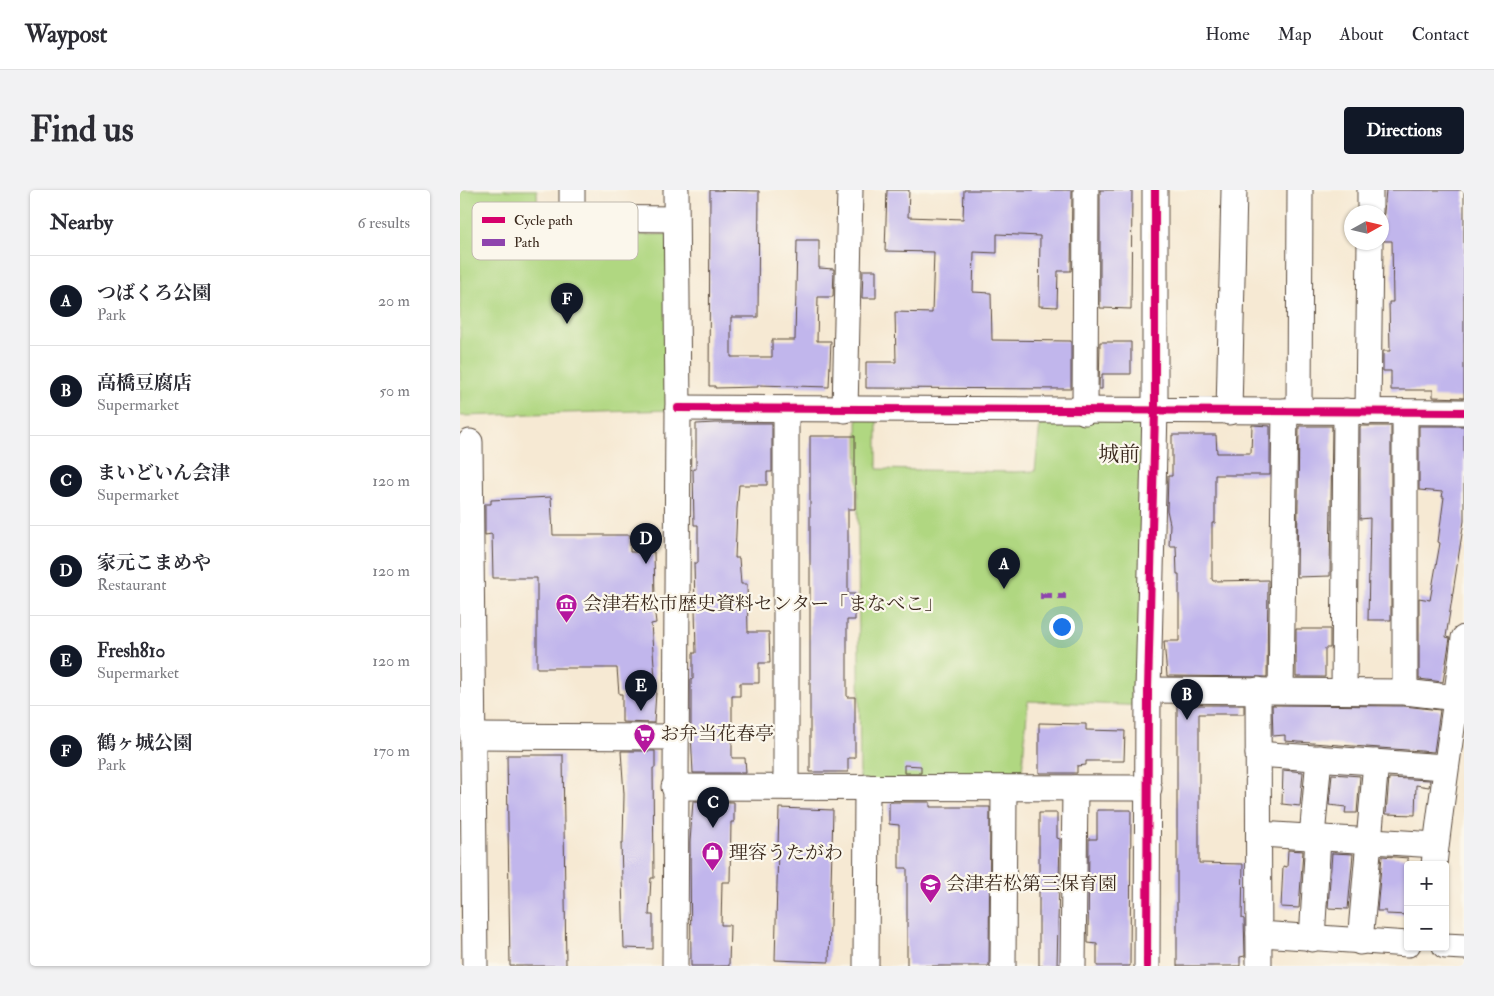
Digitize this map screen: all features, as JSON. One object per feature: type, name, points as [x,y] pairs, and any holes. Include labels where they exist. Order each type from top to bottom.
[{"type":"street","points":[[675,966],[674,787],[678,408],[676,190]]},
{"type":"street","points":[[845,410],[850,190]]},
{"type":"street","points":[[1085,412],[1086,190]]},
{"type":"street","points":[[1146,966],[1149,788],[1148,690],[1155,411],[1155,190]]},
{"type":"street","points":[[1229,412],[1234,190]]},
{"type":"street","points":[[1259,966],[1258,754],[1270,690],[1292,411],[1300,190]]},
{"type":"street","points":[[1370,190],[1370,205]]},
{"type":"street","points":[[638,219],[675,220]]},
{"type":"street","points":[[1344,691],[1357,412],[1369,250]]},
{"type":"street","points":[[678,408],[1085,412],[1464,412]]},
{"type":"street","points":[[786,409],[786,787]]},
{"type":"street","points":[[1404,412],[1405,692]]},
{"type":"street","points":[[470,442],[467,808],[467,890],[470,965]]},
{"type":"street","points":[[1259,834],[1368,841],[1435,855],[1445,767],[1457,698],[1464,638]]},
{"type":"street","points":[[1148,690],[1405,692],[1457,698]]},
{"type":"street","points":[[469,730],[675,737]]},
{"type":"street","points":[[1258,754],[1445,767]]},
{"type":"street","points":[[1312,939],[1320,758]]},
{"type":"street","points":[[1360,942],[1376,762]]},
{"type":"street","points":[[674,787],[1149,788]]},
{"type":"street","points":[[866,966],[867,787]]},
{"type":"street","points":[[1003,966],[1004,788]]},
{"type":"street","points":[[1073,966],[1075,788]]},
{"type":"street","points":[[1259,934],[1404,944]]},
{"type":"street","points":[[1449,946],[1464,948]]},
{"type":"green space","points":[[460,190],[537,190],[537,202],[472,202],[472,260],[638,260],[638,235],[673,234],[674,410],[460,416]]},
{"type":"green space","points":[[857,413],[877,415],[877,469],[1014,472],[1035,471],[1041,415],[1140,418],[1150,434],[1147,706],[1028,701],[1021,785],[860,784]]},
{"type":"building","points":[[710,190],[759,191],[758,317],[731,317],[731,357],[772,357],[772,340],[795,340],[797,240],[819,240],[819,268],[834,269],[833,297],[818,297],[817,341],[831,341],[829,387],[758,385],[758,387],[715,388],[715,386],[709,386]]},
{"type":"building","points":[[887,190],[909,190],[908,217],[963,219],[964,190],[1072,190],[1071,271],[1058,271],[1057,307],[1039,306],[1040,236],[997,234],[997,253],[974,252],[973,292],[991,293],[992,340],[1071,341],[1071,389],[866,388],[866,362],[896,362],[895,312],[932,313],[934,252],[885,251]]},
{"type":"building","points":[[1100,190],[1132,190],[1131,309],[1100,308]]},
{"type":"building","points":[[1386,190],[1464,190],[1464,398],[1433,397],[1433,390],[1391,390],[1391,371],[1383,371],[1383,351],[1390,351],[1389,302],[1393,302],[1392,241],[1389,241],[1389,205],[1385,205]]},
{"type":"building","points":[[863,270],[876,270],[876,298],[862,298]]},
{"type":"building","points":[[1100,342],[1131,342],[1131,374],[1102,374],[1102,389],[1099,389]]},
{"type":"building","points":[[772,423],[772,472],[767,472],[767,485],[739,485],[737,509],[735,558],[739,558],[741,584],[747,584],[748,632],[769,632],[770,663],[759,663],[759,683],[740,683],[740,696],[732,696],[732,758],[745,758],[746,773],[693,773],[691,679],[693,679],[693,653],[696,653],[694,563],[698,563],[698,525],[694,525],[693,469],[696,469],[696,424]]},
{"type":"building","points":[[1252,425],[1270,426],[1270,475],[1215,475],[1215,523],[1212,523],[1212,579],[1213,581],[1268,580],[1267,677],[1167,676],[1164,641],[1179,641],[1179,574],[1177,574],[1176,546],[1169,546],[1170,524],[1167,510],[1168,476],[1172,476],[1172,435],[1216,435],[1217,453],[1251,453]]},
{"type":"building","points":[[1299,426],[1332,426],[1330,576],[1297,577]]},
{"type":"building","points":[[1360,426],[1391,426],[1391,620],[1368,620],[1370,518],[1360,519]]},
{"type":"building","points":[[1419,426],[1464,426],[1464,521],[1446,637],[1450,638],[1443,682],[1419,679],[1419,598],[1430,600],[1440,543],[1438,542],[1444,497],[1442,497],[1443,492],[1419,490]]},
{"type":"building","points":[[810,436],[855,436],[855,509],[848,509],[848,594],[855,594],[855,620],[847,620],[847,697],[855,697],[855,758],[848,758],[848,772],[810,772]]},
{"type":"building","points":[[551,497],[553,535],[630,535],[630,552],[654,552],[655,597],[653,597],[656,623],[651,624],[656,692],[654,723],[622,722],[622,694],[619,694],[617,668],[537,668],[537,578],[493,578],[492,534],[485,535],[485,504],[491,504],[491,500]]},
{"type":"building","points":[[1296,629],[1330,629],[1330,648],[1325,648],[1325,677],[1296,677]]},
{"type":"building","points":[[1177,705],[1244,705],[1244,714],[1199,714],[1199,863],[1243,864],[1242,918],[1244,919],[1245,956],[1240,957],[1240,966],[1177,966]]},
{"type":"building","points":[[1272,705],[1404,706],[1440,710],[1434,752],[1285,741],[1285,735],[1273,736]]},
{"type":"building","points":[[1039,723],[1086,724],[1086,730],[1125,731],[1124,761],[1086,761],[1086,765],[1077,766],[1077,773],[1039,773]]},
{"type":"building","points":[[621,751],[655,751],[655,768],[653,768],[654,878],[651,878],[649,915],[653,915],[653,949],[624,948],[621,843],[623,843],[624,794]]},
{"type":"building","points":[[507,755],[563,755],[566,966],[510,966]]},
{"type":"building","points":[[904,765],[921,766],[921,773],[904,773]]},
{"type":"building","points":[[1283,770],[1303,772],[1300,806],[1282,804]]},
{"type":"building","points":[[1332,774],[1360,776],[1357,813],[1345,813],[1346,807],[1329,805]]},
{"type":"building","points":[[1389,778],[1430,780],[1429,787],[1416,785],[1415,815],[1386,814]]},
{"type":"building","points":[[693,801],[734,802],[734,822],[731,822],[730,882],[722,882],[721,925],[730,925],[729,966],[691,966],[690,842]]},
{"type":"building","points":[[889,802],[930,802],[930,807],[990,807],[989,966],[907,966],[907,868],[899,868],[899,825],[889,824]]},
{"type":"building","points":[[779,808],[833,810],[829,962],[775,960]]},
{"type":"building","points":[[1097,810],[1131,810],[1130,966],[1097,966],[1097,944],[1088,943],[1089,839],[1097,839]]},
{"type":"building","points":[[1039,813],[1057,813],[1057,838],[1060,839],[1057,966],[1039,966]]},
{"type":"building","points":[[1288,850],[1303,851],[1299,908],[1281,907],[1283,866],[1287,867]]},
{"type":"building","points":[[1332,853],[1353,854],[1348,909],[1328,908]]},
{"type":"building","points":[[1382,856],[1408,858],[1408,861],[1404,861],[1404,915],[1386,914],[1386,911],[1377,911]]},
{"type":"marked path","points":[[1040,596],[1066,596]]},
{"type":"cycle path","points":[[1147,966],[1148,690],[1155,411],[1155,190]]},
{"type":"cycle path","points":[[678,408],[1464,412]]},
{"type":"place","name":"鶴ヶ城公園","points":[[567,324]]},
{"type":"place","name":"家元こまめや","points":[[646,564]]},
{"type":"place","name":"つばくろ公園","points":[[1004,589]]},
{"type":"place","name":"会津若松市歴史資料センター「まなべこ」","points":[[567,623]]},
{"type":"place","name":"Fresh810","points":[[641,711]]},
{"type":"place","name":"高橋豆腐店","points":[[1187,720]]},
{"type":"place","name":"お弁当花春亭","points":[[644,753]]},
{"type":"place","name":"まいどいん会津","points":[[713,828]]},
{"type":"place","name":"理容うたがわ","points":[[713,872]]},
{"type":"place","name":"会津若松第三保育園","points":[[930,903]]},
{"type":"district","name":"城前","points":[[1119,454]]}]
